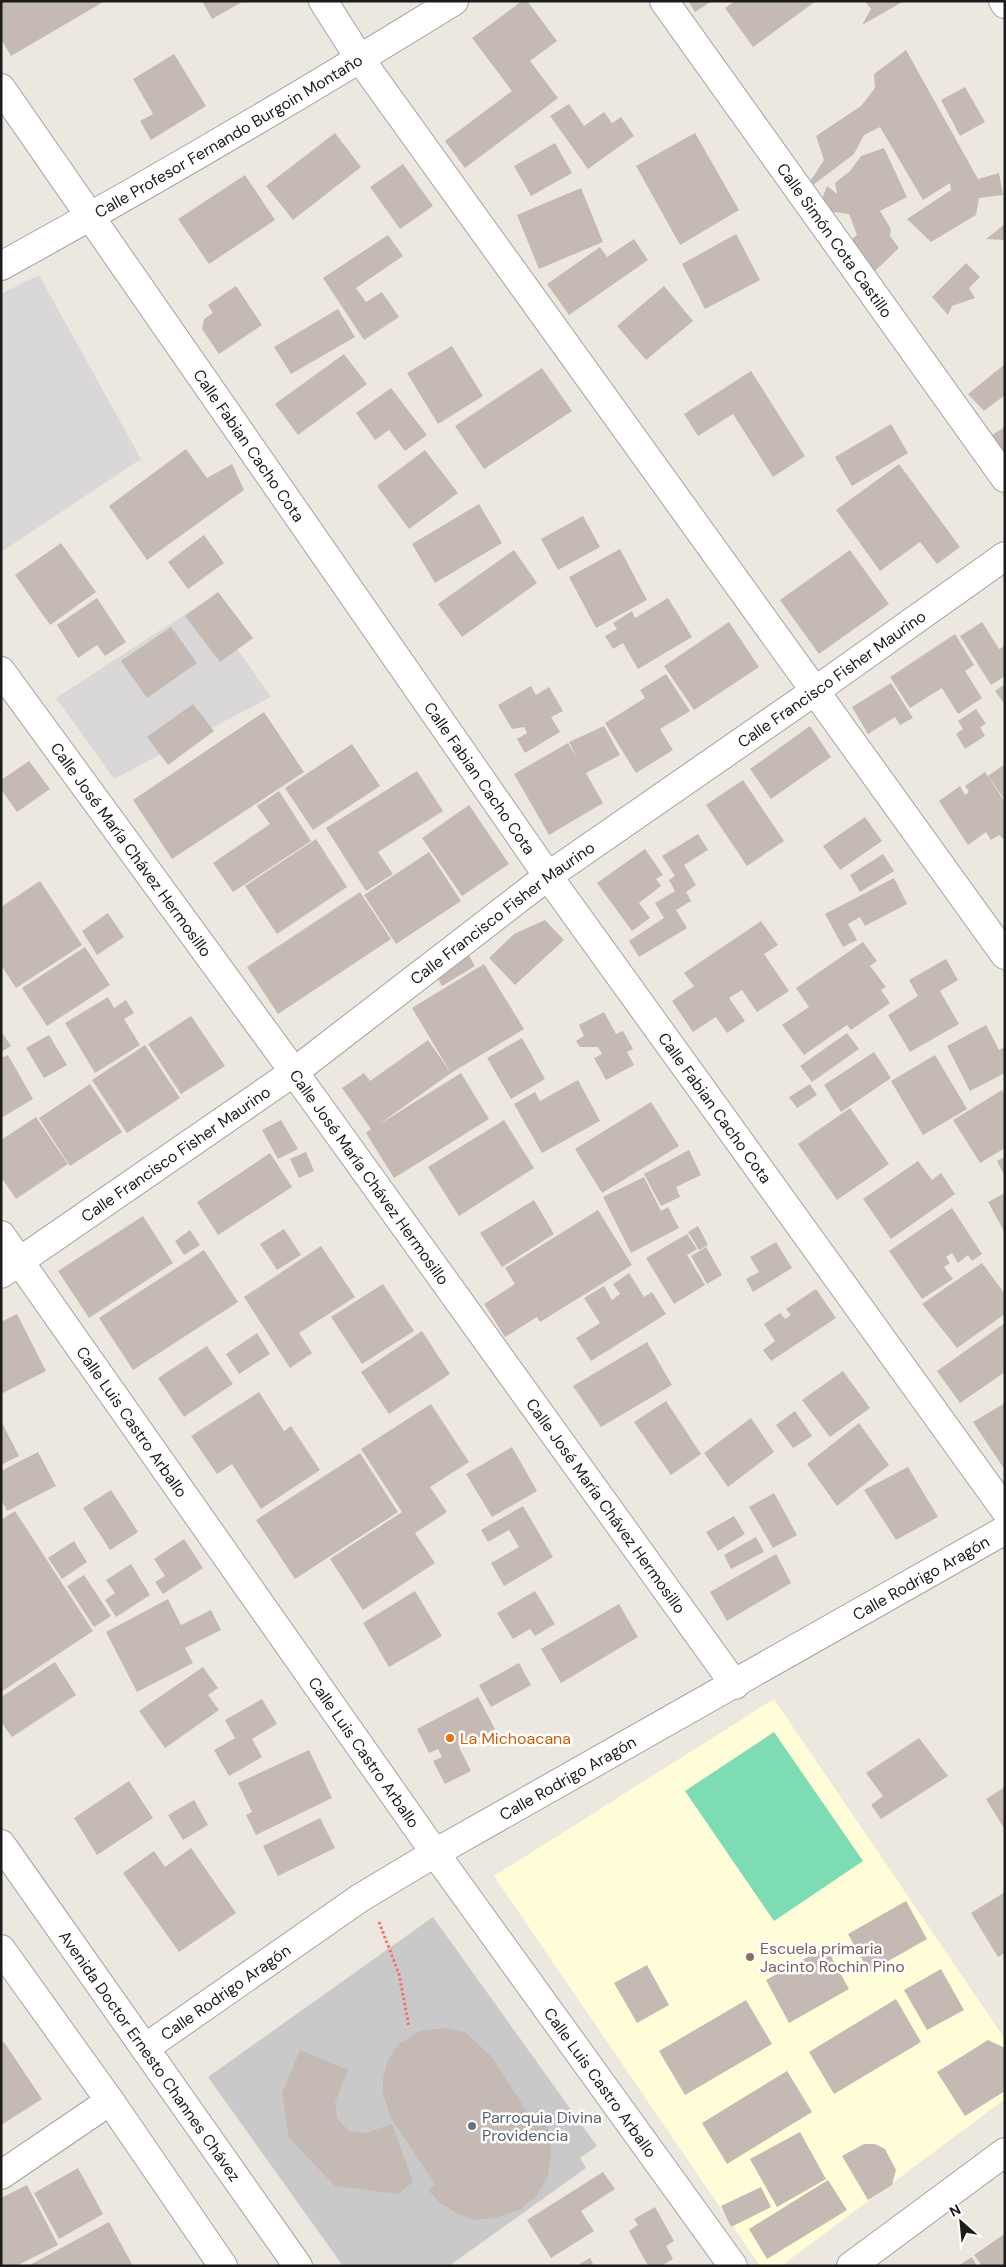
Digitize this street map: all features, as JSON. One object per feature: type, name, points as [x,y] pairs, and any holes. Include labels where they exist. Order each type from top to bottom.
[{"type":"street","points":[[322,1],[360,59],[1005,955]]},
{"type":"street","name":"Calle Profesor Fernando Burgoin Montaño","points":[[1,266],[91,217],[360,59],[454,1]]},
{"type":"street","name":"Calle Simón Cota Castillo","points":[[664,1],[1005,478]]},
{"type":"street","name":"Calle Fabian Cacho Cota","points":[[1,88],[548,876],[1005,1510]]},
{"type":"street","name":"Calle Francisco Fisher Maurino","points":[[10,1267],[294,1072],[548,876],[815,692],[1005,556]]},
{"type":"street","name":"Calle José María Chávez Hermosillo","points":[[1,670],[294,1072],[735,1685]]},
{"type":"street","name":"Calle Luis Castro Arballo","points":[[1,1235],[10,1267],[733,2266]]},
{"type":"street","name":"Calle Rodrigo Aragón","points":[[145,2048],[360,1898],[434,1854],[735,1685],[1005,1530]]},
{"type":"street","name":"Avenida Doctor Ernesto Channes Chávez","points":[[1,1844],[298,2266]]},
{"type":"street","points":[[1,1949],[110,2101],[223,2266]]},
{"type":"street","points":[[1,2175],[110,2101]]},
{"type":"street","points":[[851,2266],[1005,2152]]},
{"type":"path","points":[[360,1898],[379,1923],[399,1974],[409,2027]]},
{"type":"shaded area","points":[[39,275],[141,459],[1,552],[1,294]]},
{"type":"shaded area","points":[[204,602],[271,697],[114,779],[56,698]]},
{"type":"shaded area","name":"Escuela primaria Jacinto Rochin Pino","points":[[774,1699],[1005,2039],[1005,2099],[781,2266],[760,2266],[494,1876]]},
{"type":"shaded area","name":"Parroquia Divina Providencia","points":[[433,1917],[597,2146],[580,2158],[586,2168],[449,2266],[343,2266],[208,2077]]},
{"type":"green space","points":[[774,1732],[863,1861],[774,1921],[685,1791]]},
{"type":"building","points":[[4,1],[105,1],[11,56],[1,39],[1,3]]},
{"type":"building","points":[[202,1],[244,1],[212,19]]},
{"type":"building","points":[[522,1],[527,1],[557,41],[530,61],[558,98],[465,168],[445,141],[512,91],[472,38]]},
{"type":"building","points":[[688,1],[712,1],[695,12]]},
{"type":"building","points":[[735,1],[816,1],[753,47],[725,8]]},
{"type":"building","points":[[865,1],[904,1],[862,25],[871,9]]},
{"type":"building","points":[[906,50],[978,179],[999,173],[1003,195],[979,198],[976,215],[931,242],[907,219],[951,190],[950,183],[923,200],[880,127],[864,135],[854,154],[813,185],[811,180],[824,160],[816,136],[861,106],[875,88],[874,74]]},
{"type":"building","points":[[174,54],[206,106],[151,140],[140,121],[153,114],[133,79]]},
{"type":"building","points":[[965,87],[985,122],[960,136],[941,100]]},
{"type":"building","points":[[569,104],[584,126],[604,112],[612,123],[621,117],[634,136],[588,169],[550,116]]},
{"type":"building","points":[[335,133],[361,167],[293,220],[266,186]]},
{"type":"building","points":[[695,133],[739,210],[680,245],[636,166]]},
{"type":"building","points":[[555,143],[572,173],[531,196],[514,166]]},
{"type":"building","points":[[884,148],[907,197],[880,211],[891,229],[890,236],[899,248],[874,272],[850,241],[857,235],[849,214],[825,211],[820,204],[827,186],[837,194],[835,183],[850,171],[861,156]]},
{"type":"building","points":[[403,164],[433,206],[400,229],[370,187]]},
{"type":"building","points":[[245,175],[275,220],[209,264],[178,219]]},
{"type":"building","points":[[581,188],[603,242],[539,269],[517,215]]},
{"type":"building","points":[[1005,224],[1005,240],[986,239]]},
{"type":"building","points":[[736,234],[760,280],[705,309],[682,264]]},
{"type":"building","points":[[388,235],[403,256],[356,288],[366,302],[382,292],[399,317],[364,340],[323,278]]},
{"type":"building","points":[[634,239],[648,260],[569,315],[547,284],[600,247],[607,257]]},
{"type":"building","points":[[966,263],[980,277],[969,288],[975,298],[952,306],[948,315],[932,297]]},
{"type":"building","points":[[236,286],[262,325],[219,354],[202,329],[204,319],[213,313],[208,305]]},
{"type":"building","points":[[664,286],[693,321],[646,360],[617,326]]},
{"type":"building","points":[[338,309],[355,337],[291,374],[274,347]]},
{"type":"building","points":[[452,346],[483,396],[438,424],[407,373]]},
{"type":"building","points":[[344,354],[367,384],[298,435],[275,404]]},
{"type":"building","points":[[1005,364],[1005,395],[984,411],[968,394]]},
{"type":"building","points":[[542,368],[572,411],[484,469],[455,426]]},
{"type":"building","points":[[751,371],[805,456],[773,477],[733,414],[698,436],[684,414]]},
{"type":"building","points":[[391,388],[427,435],[405,451],[389,430],[375,440],[356,413]]},
{"type":"building","points":[[891,424],[908,453],[852,486],[835,457]]},
{"type":"building","points":[[1005,427],[1005,455],[992,435]]},
{"type":"building","points":[[186,449],[207,478],[232,464],[244,490],[147,560],[109,506]]},
{"type":"building","points":[[425,450],[458,493],[409,529],[377,486]]},
{"type":"building","points":[[899,464],[960,547],[937,564],[920,542],[880,571],[836,510]]},
{"type":"building","points":[[479,504],[502,543],[435,583],[412,544]]},
{"type":"building","points":[[583,516],[600,547],[558,570],[541,539]]},
{"type":"building","points":[[204,535],[224,563],[188,589],[168,562]]},
{"type":"building","points":[[61,543],[96,592],[50,625],[15,575]]},
{"type":"building","points":[[620,549],[647,600],[596,628],[569,577]]},
{"type":"building","points":[[514,550],[537,583],[462,637],[438,604]]},
{"type":"building","points":[[850,550],[889,604],[819,654],[780,600]]},
{"type":"building","points":[[218,592],[253,638],[220,662],[185,616]]},
{"type":"building","points":[[97,598],[126,642],[105,656],[97,645],[78,658],[57,625]]},
{"type":"building","points":[[668,598],[692,637],[638,669],[623,643],[613,649],[605,636],[617,629],[613,623],[632,611],[635,618]]},
{"type":"building","points":[[729,622],[759,667],[694,710],[664,666]]},
{"type":"building","points":[[982,622],[999,649],[1005,646],[1005,676],[991,685],[960,636]]},
{"type":"building","points":[[171,627],[197,663],[147,698],[121,661]]},
{"type":"building","points":[[955,634],[974,665],[965,671],[982,698],[958,714],[942,688],[910,708],[890,677]]},
{"type":"building","points":[[666,674],[690,711],[660,729],[673,750],[636,773],[605,723],[645,698],[640,690]]},
{"type":"building","points":[[891,683],[913,718],[900,725],[895,717],[868,734],[852,707]]},
{"type":"building","points":[[1005,684],[1005,705],[995,691]]},
{"type":"building","points":[[531,686],[536,695],[549,687],[563,711],[551,717],[560,732],[525,753],[517,739],[527,733],[524,727],[512,729],[498,705]]},
{"type":"building","points":[[193,704],[214,731],[168,765],[147,737]]},
{"type":"building","points":[[976,709],[986,724],[980,727],[985,736],[965,749],[956,734],[963,729],[958,721]]},
{"type":"building","points":[[264,712],[304,772],[172,859],[133,800]]},
{"type":"building","points":[[604,726],[620,755],[586,773],[603,803],[549,835],[514,774],[568,743],[578,760],[569,742]]},
{"type":"building","points":[[810,726],[831,757],[771,799],[750,769]]},
{"type":"building","points":[[352,744],[380,786],[313,830],[285,788]]},
{"type":"building","points":[[29,761],[50,789],[17,812],[1,789],[1,780]]},
{"type":"building","points":[[1005,764],[1005,800],[988,776]]},
{"type":"building","points":[[417,771],[443,811],[378,852],[393,874],[366,891],[326,828]]},
{"type":"building","points":[[985,772],[1005,802],[1005,840],[999,835],[991,840],[986,832],[968,845],[939,801],[960,786],[965,795],[969,792],[965,786]]},
{"type":"building","points":[[743,780],[784,841],[747,866],[706,805]]},
{"type":"building","points":[[279,791],[311,841],[233,892],[213,863],[270,824],[257,806]]},
{"type":"building","points":[[469,805],[509,864],[462,896],[422,838]]},
{"type":"building","points":[[865,817],[882,841],[840,870],[823,846]]},
{"type":"building","points":[[698,834],[708,850],[684,865],[696,885],[686,892],[691,901],[676,910],[687,928],[639,957],[629,941],[664,918],[655,903],[675,891],[669,880],[675,876],[662,856]]},
{"type":"building","points":[[316,839],[347,887],[277,934],[245,886]]},
{"type":"building","points":[[645,849],[663,875],[656,879],[661,886],[639,903],[650,918],[632,931],[597,883]]},
{"type":"building","points":[[429,852],[461,901],[396,944],[364,895]]},
{"type":"building","points":[[883,854],[894,871],[860,892],[850,875]]},
{"type":"building","points":[[894,878],[907,904],[865,926],[860,917],[848,924],[857,940],[843,947],[825,914]]},
{"type":"building","points":[[40,881],[82,945],[16,988],[1,965],[1,907]]},
{"type":"building","points":[[360,892],[391,939],[278,1014],[247,967]]},
{"type":"building","points":[[108,913],[124,937],[97,955],[82,931]]},
{"type":"building","points":[[545,920],[564,940],[515,985],[489,958],[514,934]]},
{"type":"building","points":[[761,921],[778,945],[764,954],[789,991],[757,1012],[742,990],[729,998],[745,1021],[727,1033],[716,1017],[693,1032],[672,1001],[694,986],[684,973]]},
{"type":"building","points":[[863,942],[877,961],[870,966],[886,987],[881,990],[890,1003],[851,1030],[847,1025],[804,1055],[782,1025],[809,1007],[796,988]]},
{"type":"building","points":[[85,947],[110,985],[47,1026],[22,988]]},
{"type":"building","points":[[468,954],[475,966],[442,986],[435,974]]},
{"type":"building","points":[[946,959],[958,980],[940,991],[959,1024],[910,1052],[888,1015],[918,996],[909,980]]},
{"type":"building","points":[[484,964],[524,1029],[451,1073],[412,1008]]},
{"type":"building","points":[[108,997],[114,1008],[126,1000],[134,1013],[124,1019],[140,1045],[95,1073],[65,1023]]},
{"type":"building","points":[[604,1012],[616,1034],[623,1031],[633,1049],[627,1052],[634,1065],[606,1080],[594,1058],[602,1054],[598,1047],[580,1047],[576,1041],[584,1036],[579,1025]]},
{"type":"building","points":[[191,1016],[225,1066],[181,1094],[148,1044]]},
{"type":"building","points":[[986,1025],[999,1050],[1005,1047],[1005,1073],[970,1091],[947,1046]]},
{"type":"building","points":[[1,1031],[11,1046],[1,1052]]},
{"type":"building","points":[[847,1033],[859,1049],[812,1082],[800,1066]]},
{"type":"building","points":[[49,1035],[67,1065],[44,1078],[26,1048]]},
{"type":"building","points":[[522,1038],[545,1079],[511,1099],[487,1058]]},
{"type":"building","points":[[428,1040],[451,1073],[378,1125],[461,1073],[489,1119],[394,1178],[366,1133],[371,1129],[342,1088],[364,1073],[370,1081]]},
{"type":"building","points":[[145,1045],[180,1098],[127,1133],[92,1080]]},
{"type":"building","points":[[874,1052],[891,1078],[841,1112],[824,1085]]},
{"type":"building","points":[[8,1055],[33,1099],[1,1118],[1,1058]]},
{"type":"building","points":[[935,1055],[967,1109],[923,1135],[891,1081]]},
{"type":"building","points":[[578,1080],[600,1121],[542,1153],[514,1104],[535,1092],[540,1101]]},
{"type":"building","points":[[90,1084],[122,1132],[70,1166],[39,1118]]},
{"type":"building","points":[[810,1084],[817,1095],[797,1108],[789,1097]]},
{"type":"building","points":[[1002,1090],[1005,1095],[1005,1148],[980,1163],[953,1120]]},
{"type":"building","points":[[651,1102],[679,1146],[602,1193],[575,1149]]},
{"type":"building","points":[[850,1108],[889,1164],[837,1200],[798,1144]]},
{"type":"building","points":[[36,1117],[68,1164],[16,1199],[1,1177],[1,1140]]},
{"type":"building","points":[[281,1120],[298,1149],[278,1159],[262,1130]]},
{"type":"building","points":[[504,1120],[534,1168],[459,1216],[428,1167]]},
{"type":"building","points":[[689,1150],[701,1175],[676,1187],[680,1197],[661,1206],[644,1174]]},
{"type":"building","points":[[306,1152],[314,1171],[299,1178],[290,1159]]},
{"type":"building","points":[[270,1153],[292,1187],[218,1235],[197,1202]]},
{"type":"building","points":[[1005,1157],[1005,1172],[1003,1173],[997,1161]]},
{"type":"building","points":[[918,1161],[932,1180],[941,1173],[955,1194],[891,1239],[863,1199]]},
{"type":"building","points":[[644,1177],[661,1211],[668,1207],[679,1228],[631,1253],[603,1197]]},
{"type":"building","points":[[1005,1193],[1005,1233],[988,1202]]},
{"type":"building","points":[[534,1200],[554,1234],[502,1267],[480,1233]]},
{"type":"building","points":[[952,1208],[982,1254],[972,1261],[968,1255],[958,1263],[952,1253],[946,1257],[950,1263],[944,1267],[953,1279],[922,1299],[889,1251]]},
{"type":"building","points":[[598,1210],[632,1265],[540,1322],[537,1317],[505,1337],[484,1304],[515,1284],[505,1268]]},
{"type":"building","points":[[143,1216],[173,1263],[89,1318],[58,1271]]},
{"type":"building","points":[[698,1226],[708,1245],[699,1250],[688,1232]]},
{"type":"building","points":[[284,1229],[301,1255],[277,1270],[260,1244]]},
{"type":"building","points":[[190,1230],[200,1245],[184,1255],[175,1241]]},
{"type":"building","points":[[687,1234],[697,1249],[687,1255],[705,1285],[674,1304],[646,1258]]},
{"type":"building","points":[[776,1242],[792,1268],[753,1292],[746,1279],[759,1272],[750,1257]]},
{"type":"building","points":[[321,1246],[355,1297],[299,1333],[312,1353],[290,1368],[244,1297]]},
{"type":"building","points":[[706,1247],[722,1275],[707,1284],[691,1256]]},
{"type":"building","points":[[204,1250],[238,1302],[133,1370],[99,1318]]},
{"type":"building","points":[[982,1263],[1005,1294],[1005,1314],[957,1348],[922,1304]]},
{"type":"building","points":[[629,1273],[644,1297],[652,1292],[666,1314],[591,1361],[576,1338],[600,1323],[584,1298],[604,1286],[612,1300],[620,1294],[613,1284]]},
{"type":"building","points":[[383,1284],[414,1331],[362,1364],[331,1317]]},
{"type":"building","points":[[816,1289],[836,1318],[771,1361],[763,1350],[775,1341],[764,1324],[780,1313],[785,1319],[791,1315],[786,1309]]},
{"type":"building","points":[[17,1314],[46,1371],[1,1394],[1,1322]]},
{"type":"building","points":[[1005,1323],[1005,1372],[960,1403],[937,1371]]},
{"type":"building","points":[[422,1331],[450,1374],[389,1414],[361,1372]]},
{"type":"building","points":[[257,1333],[270,1354],[239,1374],[226,1354]]},
{"type":"building","points":[[647,1342],[672,1385],[601,1427],[573,1386]]},
{"type":"building","points":[[207,1346],[233,1384],[184,1417],[158,1378]]},
{"type":"building","points":[[843,1371],[870,1408],[830,1437],[802,1400]]},
{"type":"building","points":[[259,1392],[284,1431],[291,1426],[320,1470],[261,1509],[232,1464],[217,1474],[191,1436]]},
{"type":"building","points":[[666,1401],[701,1454],[671,1475],[634,1422]]},
{"type":"building","points":[[1005,1403],[1005,1470],[973,1422]]},
{"type":"building","points":[[431,1404],[469,1462],[430,1487],[447,1512],[415,1533],[435,1563],[363,1610],[330,1559],[402,1512],[361,1449]]},
{"type":"building","points":[[795,1411],[812,1436],[793,1448],[776,1425]]},
{"type":"building","points":[[751,1418],[774,1452],[728,1487],[704,1453]]},
{"type":"building","points":[[1,1421],[19,1456],[1,1465]]},
{"type":"building","points":[[859,1423],[889,1465],[837,1506],[807,1464]]},
{"type":"building","points":[[512,1447],[537,1491],[492,1517],[466,1474]]},
{"type":"building","points":[[38,1452],[56,1486],[7,1511],[1,1499],[1,1471]]},
{"type":"building","points":[[360,1453],[398,1512],[295,1579],[256,1520]]},
{"type":"building","points":[[908,1467],[938,1517],[896,1540],[864,1490]]},
{"type":"building","points":[[111,1490],[138,1532],[110,1550],[83,1508]]},
{"type":"building","points":[[774,1493],[797,1535],[773,1548],[749,1507]]},
{"type":"building","points":[[523,1506],[553,1557],[504,1586],[491,1563],[519,1547],[509,1530],[488,1542],[481,1530]]},
{"type":"building","points":[[15,1511],[93,1631],[1,1692],[1,1520]]},
{"type":"building","points":[[734,1516],[745,1534],[718,1551],[706,1532]]},
{"type":"building","points":[[756,1537],[764,1552],[731,1569],[724,1555]]},
{"type":"building","points":[[184,1539],[203,1568],[163,1594],[155,1582],[165,1576],[154,1559]]},
{"type":"building","points":[[74,1541],[87,1562],[62,1579],[48,1558]]},
{"type":"building","points":[[776,1554],[791,1583],[727,1621],[710,1592]]},
{"type":"building","points":[[131,1564],[150,1595],[116,1617],[105,1600],[115,1593],[106,1580]]},
{"type":"building","points":[[84,1575],[111,1616],[94,1627],[67,1586]]},
{"type":"building","points":[[415,1591],[442,1636],[389,1667],[363,1623]]},
{"type":"building","points":[[535,1591],[555,1624],[535,1636],[530,1629],[513,1639],[497,1613]]},
{"type":"building","points":[[168,1599],[181,1625],[211,1610],[221,1630],[185,1648],[193,1663],[137,1692],[106,1632]]},
{"type":"building","points":[[619,1604],[638,1637],[561,1683],[541,1649]]},
{"type":"building","points":[[55,1662],[76,1695],[12,1737],[1,1722],[1,1697]]},
{"type":"building","points":[[519,1663],[531,1685],[491,1707],[479,1685]]},
{"type":"building","points":[[203,1667],[218,1688],[208,1695],[219,1710],[165,1748],[139,1711]]},
{"type":"building","name":"La Michoacana","points":[[478,1697],[495,1729],[459,1747],[471,1771],[445,1784],[433,1761],[442,1757],[438,1749],[429,1753],[417,1729]]},
{"type":"building","points":[[262,1699],[277,1724],[252,1739],[262,1757],[229,1776],[214,1750],[235,1738],[225,1720]]},
{"type":"building","points":[[919,1738],[948,1776],[881,1819],[871,1805],[883,1796],[866,1773]]},
{"type":"building","points":[[309,1750],[332,1798],[256,1835],[246,1815],[252,1812],[238,1783]]},
{"type":"building","points":[[129,1781],[153,1818],[97,1855],[74,1818]]},
{"type":"building","points":[[1005,1787],[1005,1830],[986,1799]]},
{"type":"building","points":[[194,1800],[208,1825],[183,1840],[168,1815]]},
{"type":"building","points":[[320,1818],[335,1848],[278,1876],[263,1846]]},
{"type":"building","points":[[191,1848],[236,1913],[179,1952],[123,1873],[154,1851],[165,1867]]},
{"type":"building","points":[[1005,1892],[1005,1953],[998,1957],[971,1913]]},
{"type":"building","points":[[906,1901],[927,1939],[869,1972],[848,1934]]},
{"type":"building","points":[[826,1947],[849,1989],[789,2023],[766,1980]]},
{"type":"building","points":[[647,1965],[669,2005],[637,2023],[614,1983]]},
{"type":"building","points":[[941,1969],[964,2010],[927,2030],[904,1990]]},
{"type":"building","points":[[896,1999],[921,2042],[834,2094],[809,2052]]},
{"type":"building","points":[[746,2000],[772,2044],[685,2095],[659,2051]]},
{"type":"building","name":"Parroquia Divina Providencia","points":[[445,2028],[465,2032],[492,2057],[529,2115],[539,2110],[548,2128],[551,2151],[548,2177],[536,2196],[520,2210],[495,2218],[474,2220],[456,2213],[439,2202],[428,2190],[436,2185],[391,2118],[383,2094],[383,2078],[388,2060],[399,2044],[420,2031]]},
{"type":"building","points":[[988,2040],[1005,2048],[1005,2091],[965,2116],[937,2072]]},
{"type":"building","points":[[4,2042],[42,2099],[1,2125],[1,2044]]},
{"type":"building","points":[[300,2050],[348,2070],[335,2102],[337,2118],[349,2131],[366,2133],[392,2124],[413,2182],[398,2194],[335,2186],[289,2138],[282,2093]]},
{"type":"building","points":[[787,2071],[812,2112],[727,2164],[702,2123]]},
{"type":"building","points":[[800,2132],[826,2179],[777,2207],[750,2159]]},
{"type":"building","points":[[864,2144],[875,2144],[885,2149],[896,2170],[892,2185],[868,2200],[842,2156]]},
{"type":"building","points":[[78,2168],[103,2214],[59,2239],[34,2193]]},
{"type":"building","points":[[603,2172],[615,2189],[581,2211],[594,2231],[551,2258],[527,2220]]},
{"type":"building","points":[[828,2180],[847,2210],[767,2259],[749,2229]]},
{"type":"building","points":[[27,2185],[58,2245],[16,2266],[1,2266],[1,2198]]},
{"type":"building","points":[[761,2187],[771,2207],[731,2227],[721,2206]]},
{"type":"building","points":[[655,2207],[674,2241],[666,2246],[673,2259],[661,2266],[648,2266],[629,2231],[638,2225],[634,2219]]},
{"type":"building","points":[[109,2222],[133,2266],[28,2266]]},
{"type":"building","points":[[1003,2235],[1005,2238],[1005,2266],[982,2266],[974,2255]]},
{"type":"building","points":[[972,2257],[977,2266],[958,2266]]},
{"type":"building","points":[[590,2258],[594,2266],[576,2266]]},
{"type":"place","name":"La Michoacana","points":[[450,1738]]},
{"type":"place","name":"Escuela primaria Jacinto Rochin Pino","points":[[750,1957]]},
{"type":"place","name":"Parroquia Divina Providencia","points":[[472,2126]]}]
